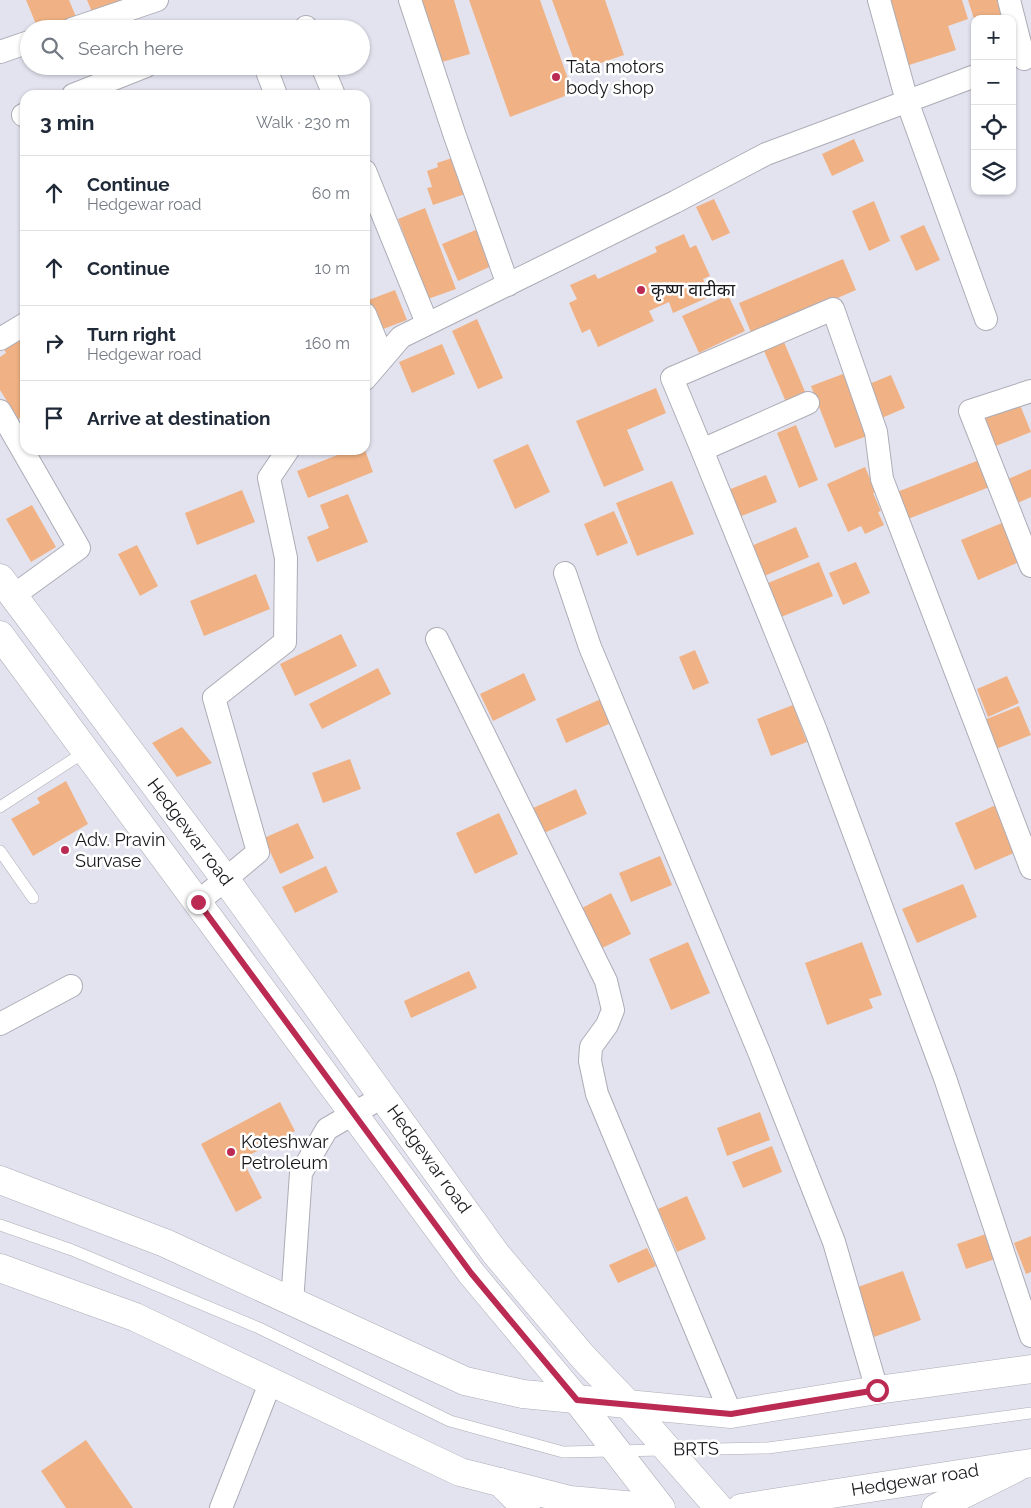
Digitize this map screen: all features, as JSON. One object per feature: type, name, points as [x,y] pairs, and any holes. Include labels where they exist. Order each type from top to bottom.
[{"type":"main road","name":"Hedgewar road","points":[[7,586],[226,880],[384,1096],[496,1254],[583,1357],[627,1403],[719,1508]]},
{"type":"main road","name":"Hedgewar road","points":[[0,635],[471,1273],[577,1400],[660,1508]]},
{"type":"main road","points":[[3,1177],[165,1243],[465,1381],[523,1394],[731,1414],[877,1390],[1031,1369]]},
{"type":"main road","points":[[0,1268],[135,1317],[460,1472],[570,1500],[660,1508]]},
{"type":"main road","name":"Hedgewar road","points":[[740,1508],[1028,1464]]},
{"type":"main road","points":[[936,1508],[1028,1464]]},
{"type":"main road","points":[[500,1482],[526,1508]]},
{"type":"street","points":[[98,20],[157,0]]},
{"type":"street","points":[[410,0],[455,136],[508,285]]},
{"type":"street","points":[[879,0],[906,101],[986,319]]},
{"type":"street","points":[[1009,0],[1022,60]]},
{"type":"street","points":[[0,52],[20,45]]},
{"type":"street","points":[[86,90],[123,75]]},
{"type":"street","points":[[268,75],[274,90]]},
{"type":"street","points":[[326,75],[332,90]]},
{"type":"street","points":[[370,339],[374,359],[401,337],[427,322],[508,285],[676,202],[766,154],[971,77]]},
{"type":"street","points":[[370,183],[427,322]]},
{"type":"street","points":[[1031,868],[882,479],[876,432],[833,309],[672,378],[833,776],[945,1078],[1031,1336]]},
{"type":"street","points":[[0,339],[20,327]]},
{"type":"street","points":[[1031,391],[970,411],[1031,566]]},
{"type":"street","points":[[702,450],[808,403]]},
{"type":"street","points":[[0,411],[20,436]]},
{"type":"street","points":[[7,586],[79,548],[35,455]]},
{"type":"street","points":[[198,902],[258,852],[214,698],[285,642],[286,558],[269,478],[285,455]]},
{"type":"street","points":[[565,573],[590,647],[755,1043],[834,1242],[877,1390]]},
{"type":"street","points":[[438,639],[606,981],[612,1010],[607,1025],[591,1047],[590,1061],[597,1094],[731,1414]]},
{"type":"street","points":[[0,1024],[71,986]]},
{"type":"street","points":[[292,1303],[301,1173],[327,1129],[384,1096]]},
{"type":"street","points":[[221,1508],[270,1381]]},
{"type":"lane","points":[[0,807],[86,751]]},
{"type":"lane","points":[[0,851],[33,898]]},
{"type":"lane","name":"BRTS","points":[[0,1225],[72,1250],[259,1328],[450,1421],[562,1452],[768,1448],[945,1426],[1031,1413]]},
{"type":"building","points":[[26,0],[69,0],[77,19],[75,20],[34,20]]},
{"type":"building","points":[[87,0],[138,0],[94,17]]},
{"type":"building","points":[[416,0],[454,0],[470,54],[435,64]]},
{"type":"building","points":[[469,0],[540,0],[573,93],[510,117]]},
{"type":"building","points":[[552,0],[605,0],[624,55],[578,71]]},
{"type":"building","points":[[885,0],[962,0],[968,19],[948,26],[956,50],[906,66]]},
{"type":"building","points":[[968,0],[1002,0],[1006,13],[1000,15],[973,15]]},
{"type":"building","points":[[854,139],[864,161],[832,176],[822,154]]},
{"type":"building","points":[[458,156],[471,192],[433,205],[427,188],[432,187],[427,171],[438,167],[437,163]]},
{"type":"building","points":[[714,199],[730,233],[712,241],[696,207]]},
{"type":"building","points":[[874,201],[890,241],[869,251],[852,211]]},
{"type":"building","points":[[425,208],[456,289],[428,299],[398,219]]},
{"type":"building","points":[[924,225],[940,260],[916,271],[900,236]]},
{"type":"building","points":[[478,229],[494,265],[458,281],[442,244]]},
{"type":"building","name":"कृष्ण वाटीका","points":[[684,234],[690,248],[696,245],[710,276],[703,279],[711,296],[673,313],[669,302],[649,311],[654,321],[598,347],[590,329],[582,333],[569,303],[577,299],[570,285],[595,274],[598,279],[657,252],[655,247]]},
{"type":"building","points":[[843,259],[856,290],[752,335],[739,303]]},
{"type":"building","points":[[395,290],[407,320],[378,331],[370,311],[370,299]]},
{"type":"building","points":[[728,295],[745,331],[699,353],[682,316]]},
{"type":"building","points":[[477,319],[503,378],[478,389],[452,331]]},
{"type":"building","points":[[781,335],[809,401],[789,409],[761,344]]},
{"type":"building","points":[[20,337],[20,418],[18,419],[0,390],[0,357],[6,353],[3,347]]},
{"type":"building","points":[[442,344],[455,374],[412,393],[399,362]]},
{"type":"building","points":[[843,374],[867,436],[835,448],[811,386]]},
{"type":"building","points":[[891,375],[905,408],[877,420],[862,387]]},
{"type":"building","points":[[656,388],[666,413],[627,430],[644,470],[604,487],[576,421]]},
{"type":"building","points":[[1018,400],[1031,432],[988,449],[976,417]]},
{"type":"building","points":[[796,425],[818,480],[799,488],[777,433]]},
{"type":"building","points":[[528,444],[550,492],[515,509],[493,460]]},
{"type":"building","points":[[337,455],[367,455],[373,472],[308,498],[297,471]]},
{"type":"building","points":[[982,459],[992,486],[908,519],[897,492]]},
{"type":"building","points":[[865,467],[876,492],[873,493],[881,511],[878,512],[884,525],[865,534],[861,526],[848,532],[827,484]]},
{"type":"building","points":[[1031,469],[1031,497],[1011,506],[1001,482]]},
{"type":"building","points":[[766,475],[777,502],[734,519],[723,492]]},
{"type":"building","points":[[672,481],[694,534],[637,556],[616,503]]},
{"type":"building","points":[[242,490],[255,522],[197,545],[185,513]]},
{"type":"building","points":[[348,494],[368,542],[317,562],[307,537],[329,528],[320,505]]},
{"type":"building","points":[[32,505],[56,547],[31,562],[6,519]]},
{"type":"building","points":[[614,511],[628,543],[597,556],[584,524]]},
{"type":"building","points":[[1002,523],[1019,562],[978,580],[961,540]]},
{"type":"building","points":[[796,527],[809,557],[762,577],[749,547]]},
{"type":"building","points":[[137,545],[158,586],[140,596],[118,554]]},
{"type":"building","points":[[819,562],[833,596],[781,617],[768,583]]},
{"type":"building","points":[[856,562],[870,593],[843,605],[829,573]]},
{"type":"building","points":[[256,574],[270,609],[204,636],[190,601]]},
{"type":"building","points":[[341,634],[357,666],[295,696],[280,664]]},
{"type":"building","points":[[695,650],[709,683],[693,690],[679,657]]},
{"type":"building","points":[[378,668],[391,694],[322,729],[309,704]]},
{"type":"building","points":[[524,673],[536,700],[493,721],[480,694]]},
{"type":"building","points":[[1007,676],[1019,703],[988,717],[977,689]]},
{"type":"building","points":[[601,699],[611,723],[566,743],[556,719]]},
{"type":"building","points":[[793,705],[807,742],[771,756],[757,719]]},
{"type":"building","points":[[1019,706],[1031,735],[996,749],[984,720]]},
{"type":"building","points":[[182,727],[212,763],[177,777],[152,743]]},
{"type":"building","points":[[350,759],[361,789],[323,803],[312,773]]},
{"type":"building","points":[[66,781],[88,824],[33,856],[11,819],[40,803],[37,798]]},
{"type":"building","points":[[576,789],[587,814],[544,833],[533,808]]},
{"type":"building","points":[[996,805],[1016,852],[975,870],[955,823]]},
{"type":"building","points":[[499,813],[518,854],[475,874],[456,833]]},
{"type":"building","points":[[298,823],[314,858],[280,874],[264,838]]},
{"type":"building","points":[[660,856],[672,885],[631,902],[619,873]]},
{"type":"building","points":[[326,866],[338,892],[295,913],[282,887]]},
{"type":"building","points":[[963,884],[977,917],[917,943],[902,909]]},
{"type":"building","points":[[611,893],[631,934],[598,950],[578,910]]},
{"type":"building","points":[[688,942],[710,993],[671,1010],[649,959]]},
{"type":"building","points":[[862,942],[882,995],[869,999],[873,1008],[827,1025],[805,963]]},
{"type":"building","points":[[469,971],[477,988],[411,1018],[404,1001]]},
{"type":"building","name":"Koteshwar Petroleum","points":[[280,1102],[295,1131],[242,1159],[262,1198],[236,1212],[201,1144]]},
{"type":"building","points":[[760,1112],[770,1140],[727,1156],[717,1128]]},
{"type":"building","points":[[772,1146],[782,1172],[743,1188],[732,1162]]},
{"type":"building","points":[[687,1196],[706,1239],[677,1252],[658,1209]]},
{"type":"building","points":[[986,1234],[995,1259],[966,1269],[957,1244]]},
{"type":"building","points":[[1031,1236],[1031,1272],[1026,1274],[1014,1243]]},
{"type":"building","points":[[647,1248],[656,1266],[618,1283],[609,1265]]},
{"type":"building","points":[[903,1271],[921,1320],[874,1337],[855,1288]]},
{"type":"building","points":[[86,1440],[133,1508],[66,1508],[41,1471]]},
{"type":"place","name":"Tata motors body shop","points":[[556,77]]},
{"type":"place","name":"कृष्ण वाटीका","points":[[641,290]]},
{"type":"place","name":"Adv. Pravin Survase","points":[[65,850]]},
{"type":"place","name":"Koteshwar Petroleum","points":[[231,1152]]},
{"type":"route","points":[[198,902],[471,1273],[577,1400],[627,1403],[731,1414],[877,1390]]}]
